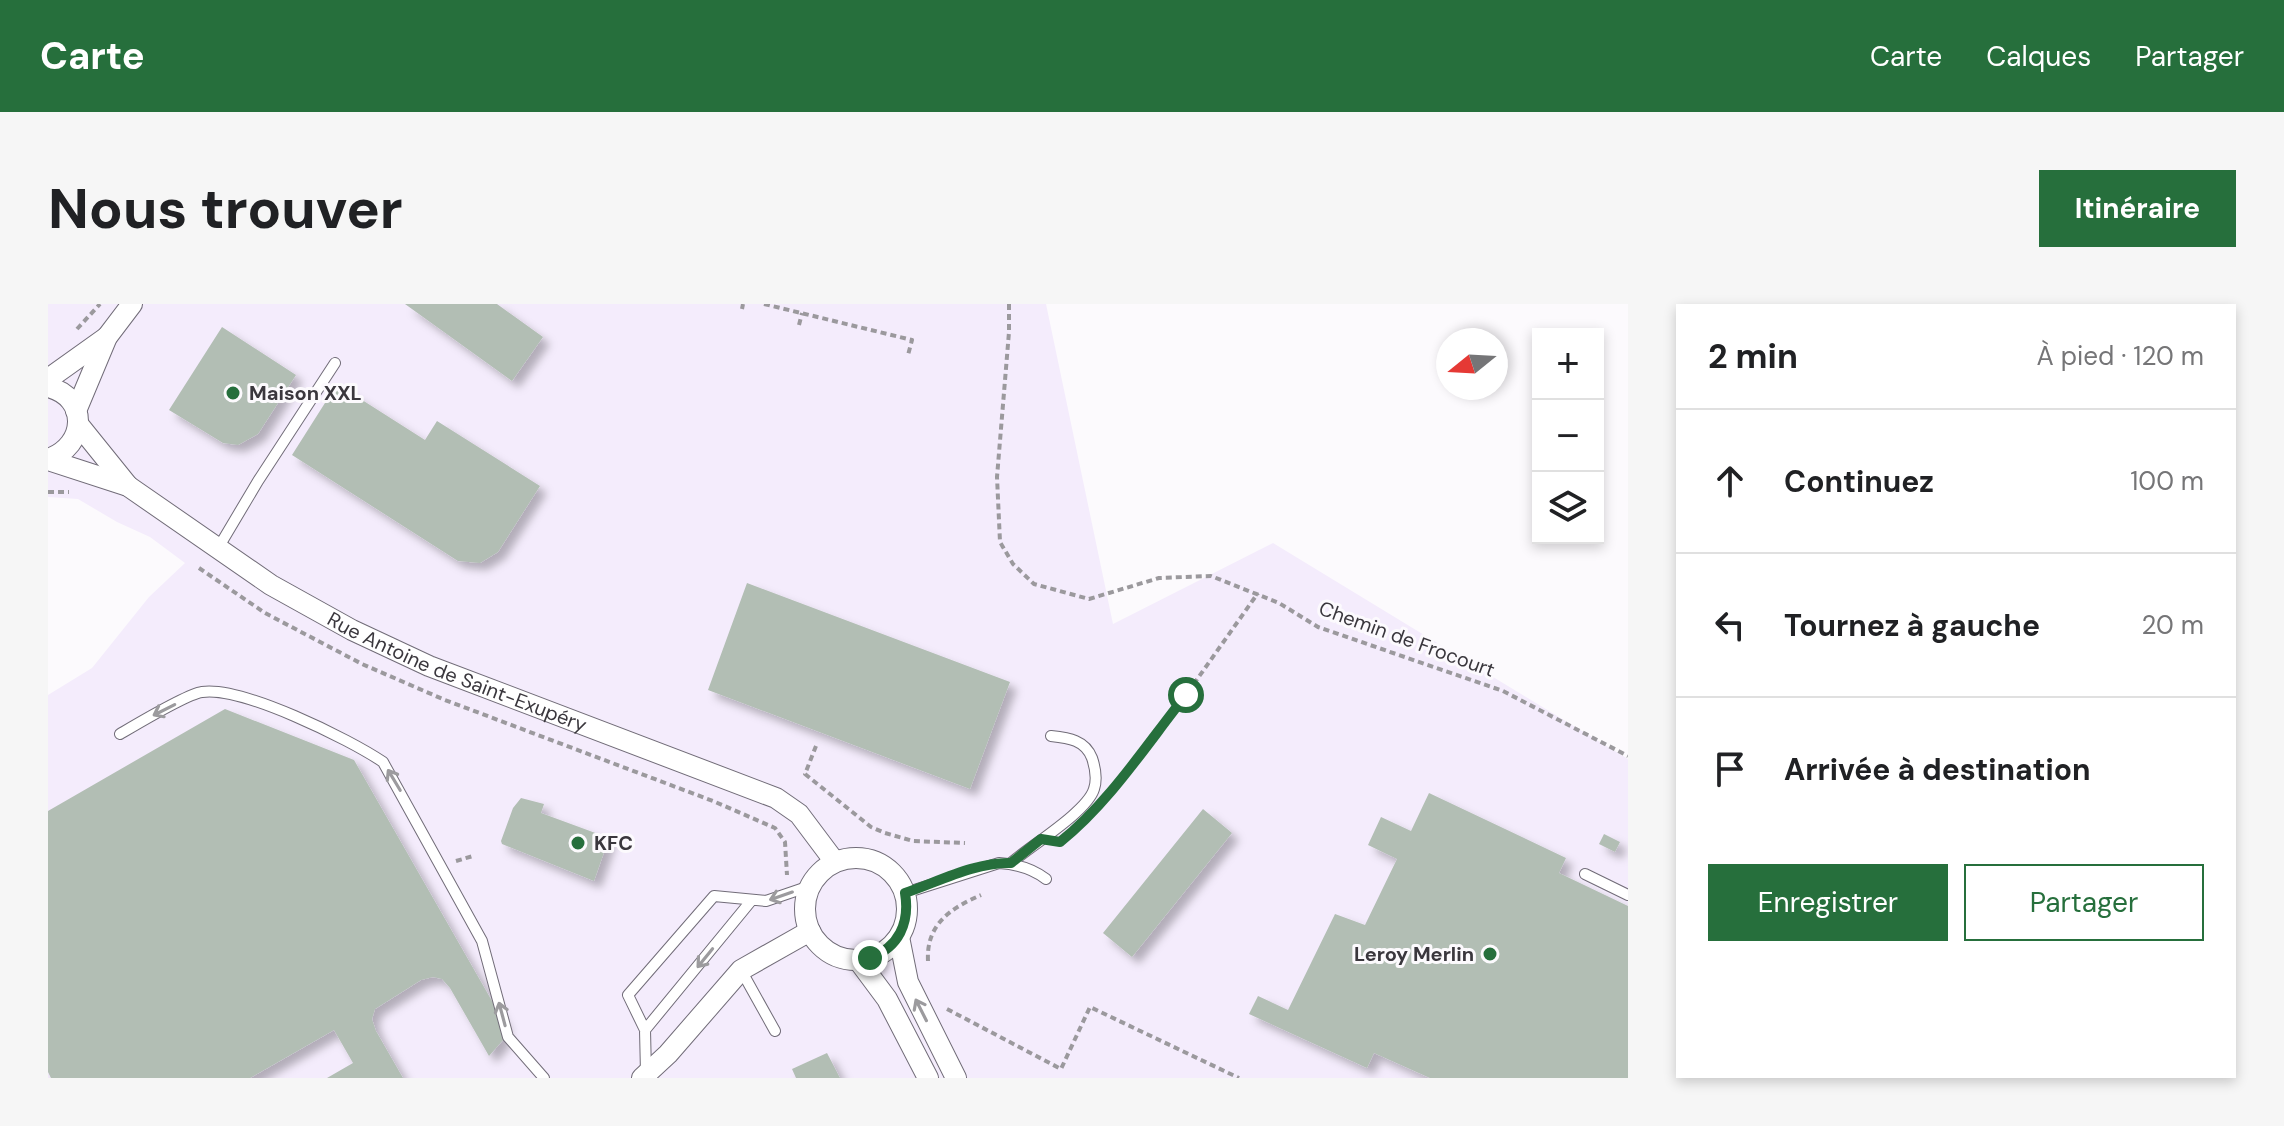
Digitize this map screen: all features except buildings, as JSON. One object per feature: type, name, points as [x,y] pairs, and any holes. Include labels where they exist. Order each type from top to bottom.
[{"type":"street","points":[[48,459],[69,448],[76,437],[77,417],[107,337],[132,304]]},
{"type":"street","points":[[48,379],[107,337]]},
{"type":"street","name":"Rue Antoine de Saint-Exupéry","points":[[48,387],[59,390],[69,398],[77,417],[128,486]]},
{"type":"street","name":"Rue Antoine de Saint-Exupéry","points":[[48,459],[128,486],[271,585],[429,666],[776,798],[803,820],[835,862]]},
{"type":"street","points":[[848,858],[877,862],[889,869],[905,893],[906,923],[899,937],[881,954],[858,960],[835,956],[816,941],[810,931],[805,916],[805,901],[810,886],[825,868],[835,862],[848,858]]},
{"type":"street","points":[[644,1076],[668,1054],[741,970],[810,931]]},
{"type":"street","points":[[899,937],[908,982],[956,1078]]},
{"type":"street","points":[[858,960],[887,999],[928,1078]]},
{"type":"lane","points":[[217,550],[335,363]]},
{"type":"lane","points":[[120,734],[201,692],[230,693],[286,713],[356,744],[383,762],[482,941],[508,1037],[544,1078]]},
{"type":"lane","points":[[1011,863],[1065,822],[1089,799],[1094,789],[1094,764],[1088,749],[1079,742],[1051,736]]},
{"type":"lane","points":[[905,893],[999,863],[1011,863],[1046,879]]},
{"type":"lane","points":[[1585,874],[1628,895]]},
{"type":"lane","points":[[644,1076],[645,1030],[628,995],[714,896],[766,901],[810,886]]},
{"type":"lane","points":[[645,1030],[751,901]]},
{"type":"lane","points":[[741,970],[775,1031]]},
{"type":"path","points":[[764,304],[912,340],[908,355]]},
{"type":"path","name":"Chemin de Frocourt","points":[[1009,304],[997,477],[1000,542],[1013,564],[1034,584],[1089,599],[1159,578],[1211,576],[1258,593],[1318,627],[1503,691],[1628,756]]},
{"type":"path","points":[[799,325],[802,313]]},
{"type":"path","points":[[854,337],[855,327]]},
{"type":"path","points":[[199,568],[265,613],[362,664],[445,700],[713,801],[775,828],[785,842],[788,856],[788,874],[784,881]]},
{"type":"path","points":[[1108,792],[1186,695],[1258,593]]},
{"type":"path","points":[[816,746],[805,774],[871,827],[913,841],[965,843]]},
{"type":"path","points":[[452,863],[473,856]]},
{"type":"path","points":[[929,968],[928,946],[938,922],[952,910],[981,895]]},
{"type":"path","points":[[943,1003],[955,1014],[1061,1069],[1090,1007],[1239,1078]]},
{"type":"shaded area","points":[[48,304],[1046,304],[1113,624],[1273,543],[1628,759],[1628,1078],[48,1078],[48,695],[92,668],[149,597],[185,563],[150,537],[78,499],[48,497]]},
{"type":"place","name":"Maison XXL","points":[[233,393]]},
{"type":"place","name":"KFC","points":[[578,843]]},
{"type":"place","name":"Leroy Merlin","points":[[1490,954]]},
{"type":"route","points":[[870,958],[881,954],[899,937],[906,923],[905,893],[974,869],[1011,863],[1041,839],[1060,842],[1075,830],[1186,695]]}]
